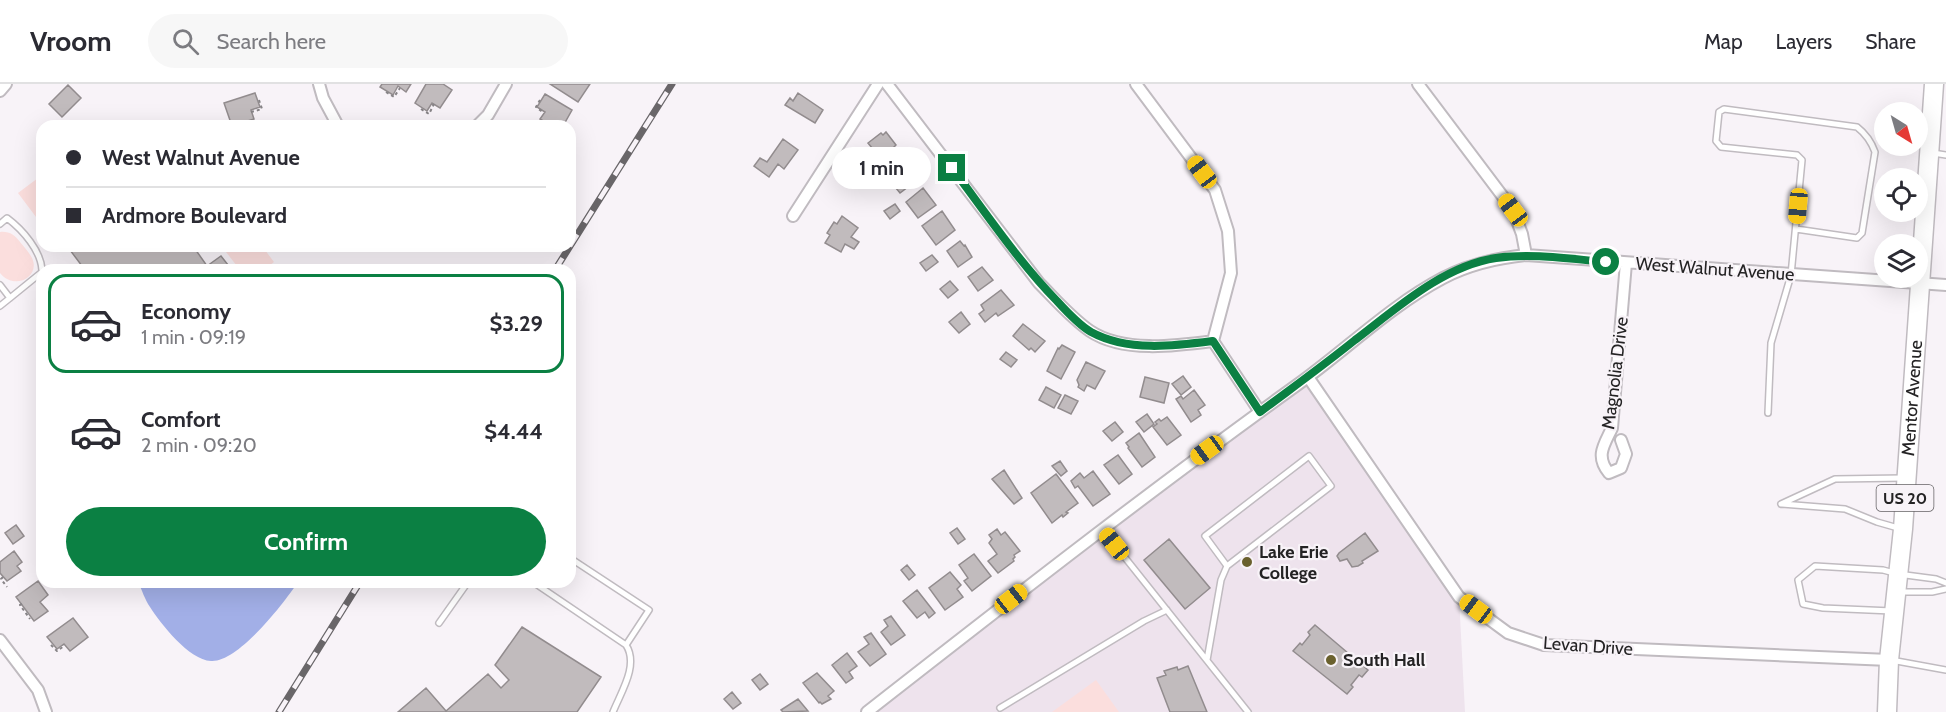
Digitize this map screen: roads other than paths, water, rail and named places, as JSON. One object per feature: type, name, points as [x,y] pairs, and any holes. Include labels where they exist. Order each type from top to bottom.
[{"type":"main road","name":"Mentor Avenue","points":[[1926,234],[1937,153],[1934,84]]},
{"type":"main road","name":"Mentor Avenue","points":[[1887,712],[1889,660],[1903,530],[1920,288]]},
{"type":"street","points":[[0,91],[6,84]]},
{"type":"street","points":[[319,84],[322,98],[335,120]]},
{"type":"street","points":[[483,120],[506,84]]},
{"type":"street","points":[[793,216],[878,84]]},
{"type":"street","points":[[887,84],[1039,283],[1066,311],[1091,332],[1120,342],[1167,347],[1213,341]]},
{"type":"street","points":[[1136,84],[1215,190],[1228,231],[1231,273],[1213,341],[1260,412]]},
{"type":"street","points":[[1418,84],[1513,210],[1522,234],[1526,255]]},
{"type":"street","name":"West Walnut Avenue","points":[[867,712],[1101,528],[1308,378],[1418,291],[1474,264],[1494,258],[1526,255],[1874,280]]},
{"type":"street","name":"Magnolia Drive","points":[[1621,440],[1626,454],[1621,468],[1609,473],[1602,464],[1601,452],[1612,428],[1626,263]]},
{"type":"street","name":"West Walnut Avenue","points":[[1928,284],[1946,285]]},
{"type":"street","name":"Levan Drive","points":[[1308,378],[1459,597],[1508,633],[1544,645],[1889,660]]},
{"type":"street","points":[[0,640],[38,690],[46,712]]},
{"type":"lane","points":[[1768,413],[1771,343],[1791,275],[1802,160],[1797,155],[1721,147],[1716,141],[1719,112],[1724,109],[1857,127],[1871,142],[1875,152],[1862,233],[1857,238],[1796,229]]},
{"type":"lane","points":[[0,224],[8,218],[36,251]]},
{"type":"lane","points":[[0,306],[36,276]]},
{"type":"lane","points":[[0,285],[10,298]]},
{"type":"lane","points":[[1207,660],[1221,580],[1227,566],[1331,486],[1309,456],[1204,536],[1227,566]]},
{"type":"lane","points":[[1903,530],[1845,509],[1781,504],[1835,479],[1906,478]]},
{"type":"lane","points":[[1101,528],[1248,712]]},
{"type":"lane","points":[[576,562],[649,610],[626,645]]},
{"type":"lane","points":[[1894,611],[1822,608],[1803,604],[1798,580],[1815,566],[1869,568],[1897,583],[1932,592],[1946,589]]},
{"type":"lane","points":[[1897,583],[1936,579],[1946,583]]},
{"type":"lane","points":[[440,624],[464,588]]},
{"type":"lane","points":[[542,588],[626,645],[630,652],[630,671],[613,712]]},
{"type":"lane","points":[[1000,708],[1144,621],[1167,610]]},
{"type":"lane","points":[[1889,660],[1946,670]]},
{"type":"water","points":[[141,588],[293,588],[271,617],[247,642],[222,659],[211,661],[194,655],[176,640],[145,598]]},
{"type":"railway","points":[[576,237],[672,84]]},
{"type":"railway","points":[[559,264],[566,252]]},
{"type":"railway","points":[[279,712],[356,588]]},
{"type":"place","name":"Lake Erie College","points":[[1247,562]]},
{"type":"place","name":"South Hall","points":[[1331,660]]}]
